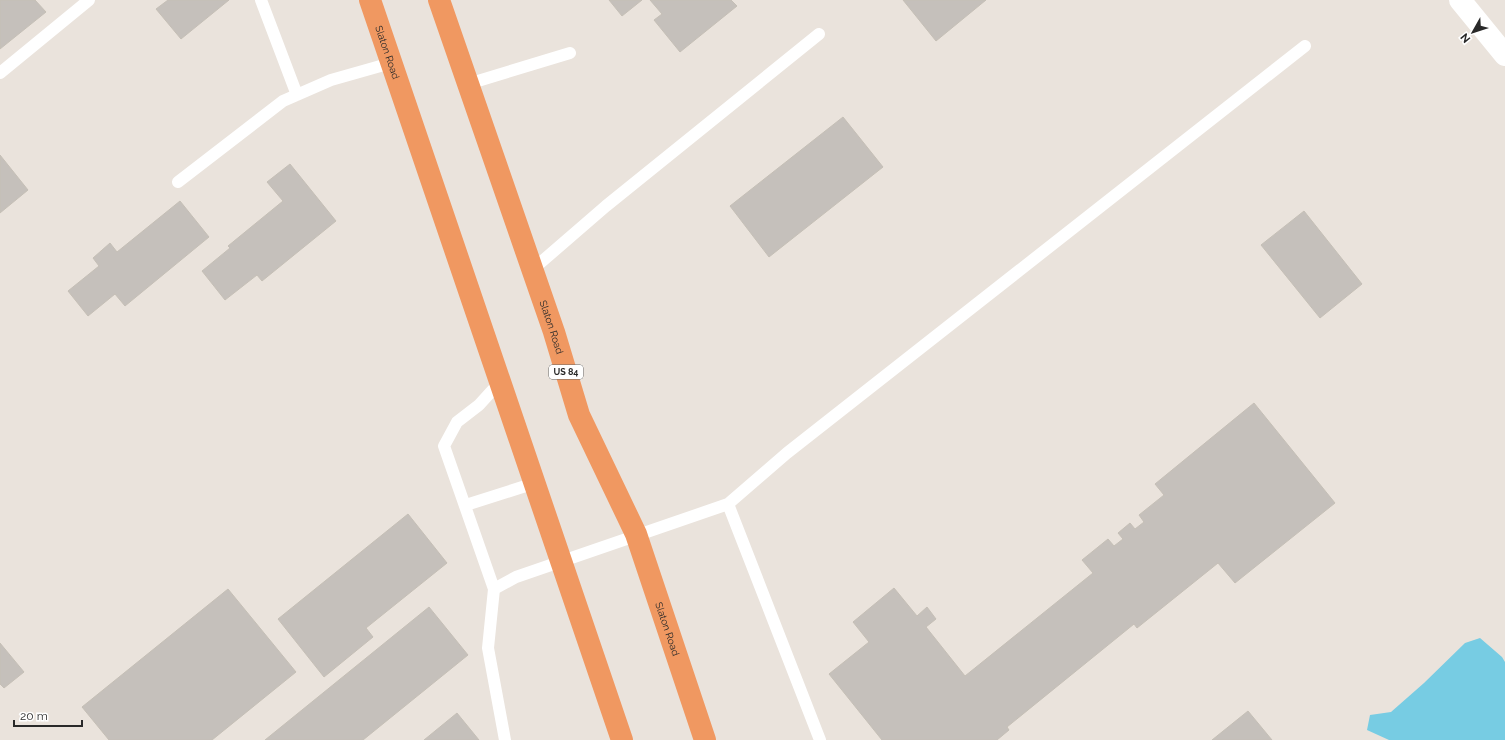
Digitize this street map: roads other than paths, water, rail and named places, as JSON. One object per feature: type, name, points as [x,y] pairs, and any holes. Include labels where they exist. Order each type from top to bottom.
[{"type":"highway","name":"Slaton Road","points":[[370,0],[499,383],[536,483],[561,563],[622,740]]},
{"type":"highway","name":"Slaton Road","points":[[439,0],[554,332],[579,415],[636,534],[705,740]]},
{"type":"main road","points":[[1460,0],[1505,55]]},
{"type":"lane","points":[[0,73],[89,0]]},
{"type":"lane","points":[[261,0],[297,95]]},
{"type":"lane","points":[[532,270],[606,206],[819,34]]},
{"type":"lane","points":[[494,589],[516,577],[561,563],[636,534],[728,504],[787,453],[1305,46]]},
{"type":"lane","points":[[468,84],[570,53]]},
{"type":"lane","points":[[178,182],[283,102],[331,80],[391,63]]},
{"type":"lane","points":[[499,383],[479,405],[457,422],[444,446],[494,589],[488,648],[505,740]]},
{"type":"lane","points":[[466,506],[536,483]]},
{"type":"lane","points":[[728,504],[820,740]]},
{"type":"water","points":[[1480,638],[1502,657],[1505,662],[1505,740],[1389,740],[1367,730],[1370,715],[1391,712],[1424,683],[1465,643]]}]
